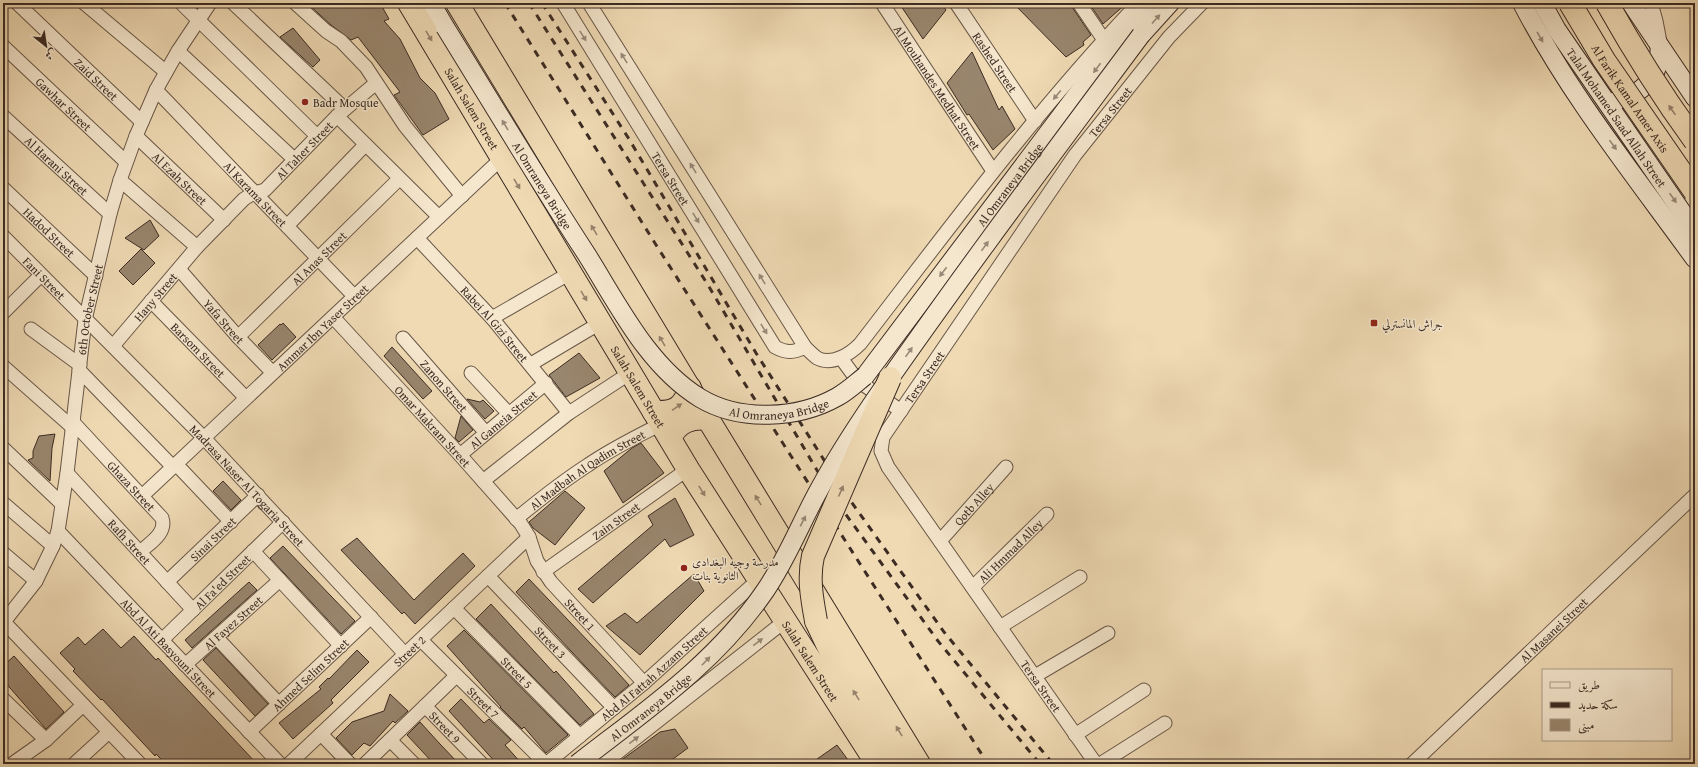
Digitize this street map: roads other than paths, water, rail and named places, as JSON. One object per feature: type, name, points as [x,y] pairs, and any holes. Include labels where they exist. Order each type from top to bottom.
[{"type":"highway","name":"Salah Salem Street","points":[[409,3],[688,469],[877,764]]},
{"type":"highway","points":[[457,3],[708,420],[919,764]]},
{"type":"highway","name":"Al Farik Kamal Amer Axis","points":[[1570,3],[1604,60],[1695,192]]},
{"type":"highway","points":[[1606,3],[1666,101],[1695,141]]},
{"type":"highway","points":[[890,378],[813,556],[810,570],[811,596],[816,621],[834,659],[899,764]]},
{"type":"highway","points":[[690,388],[686,400],[677,409],[666,413],[662,425],[674,430],[681,424],[690,420],[699,418],[708,420]]},
{"type":"street","name":"Zaid Street","points":[[17,3],[142,122]]},
{"type":"street","points":[[84,3],[166,72]]},
{"type":"street","points":[[181,3],[199,18],[317,136]]},
{"type":"street","name":"6th October Street","points":[[4,622],[36,581],[53,546],[58,531],[67,473],[85,320],[110,214],[120,180],[136,136],[156,90],[178,51],[210,3]]},
{"type":"street","points":[[233,3],[341,113],[365,145],[439,217]]},
{"type":"street","points":[[295,3],[354,54],[366,67],[413,136],[462,196]]},
{"type":"street","name":"Al Omraneya Bridge","points":[[431,3],[541,184],[650,353],[674,379],[701,398],[722,407],[742,412],[775,415],[812,408],[837,397],[852,388],[865,376],[1146,3]]},
{"type":"street","name":"Tersa Street","points":[[563,3],[775,347],[782,351],[790,352],[798,351],[805,347]]},
{"type":"street","name":"Tersa Street","points":[[589,3],[805,347],[818,358],[829,360],[841,358]]},
{"type":"street","name":"Al Mouhandes Medhat Street","points":[[882,3],[993,171]]},
{"type":"street","name":"Rashed Street","points":[[956,3],[1035,121]]},
{"type":"street","points":[[1079,3],[1104,40]]},
{"type":"street","points":[[900,411],[857,380],[848,370],[841,358],[860,344],[993,171],[1104,40],[1139,3]]},
{"type":"street","name":"Al Omraneya Bridge","points":[[577,764],[701,667],[736,630],[766,590],[820,487],[851,436],[890,378],[997,229],[1142,35],[1170,3]]},
{"type":"street","name":"Tersa Street","points":[[1096,764],[888,467],[881,451],[882,437],[1075,155],[1169,37],[1202,3]]},
{"type":"street","points":[[1522,3],[1540,38],[1576,93],[1695,258]]},
{"type":"street","name":"Talal Mohamed Saad Allah Street","points":[[1542,3],[1557,30],[1695,231]]},
{"type":"street","points":[[1631,3],[1695,98]]},
{"type":"street","points":[[1576,93],[1586,98],[1607,102],[1628,98],[1645,86],[1657,68],[1660,47],[1656,21],[1651,3]]},
{"type":"street","name":"Gawhar Street","points":[[3,46],[126,162]]},
{"type":"street","points":[[178,51],[294,160]]},
{"type":"street","name":"Al Taher Street","points":[[197,247],[248,196],[265,190],[317,136],[376,83]]},
{"type":"street","name":"Al Karama Street","points":[[156,90],[355,297]]},
{"type":"street","name":"Al Harani Street","points":[[3,116],[110,214]]},
{"type":"street","name":"Al Ezah Street","points":[[136,136],[224,220]]},
{"type":"street","points":[[287,226],[365,145]]},
{"type":"street","name":"Ammar Ibn Yaser Street","points":[[142,496],[272,372],[355,297],[502,158]]},
{"type":"street","name":"Al Anas Street","points":[[238,337],[399,179]]},
{"type":"street","points":[[120,180],[197,247]]},
{"type":"street","name":"Hadod Street","points":[[3,188],[96,276]]},
{"type":"street","name":"Rabei Al Gizi Street","points":[[417,238],[492,318],[569,412]]},
{"type":"street","name":"Fani Street","points":[[4,240],[85,320]]},
{"type":"street","name":"Hany Street","points":[[113,346],[197,247]]},
{"type":"street","name":"Yafa Street","points":[[179,269],[238,337],[272,372]]},
{"type":"street","points":[[492,318],[570,273]]},
{"type":"street","points":[[3,314],[41,275]]},
{"type":"street","name":"Barsom Street","points":[[151,301],[246,398]]},
{"type":"street","name":"Omar Makram Street","points":[[333,317],[460,455],[516,519],[529,538]]},
{"type":"street","name":"Madrasa Naser Al Togaria Street","points":[[85,320],[113,346],[204,438],[405,654]]},
{"type":"street","points":[[531,364],[600,323]]},
{"type":"street","points":[[31,329],[79,367],[231,522]]},
{"type":"street","name":"Zanon Street","points":[[403,338],[486,433]]},
{"type":"street","name":"Ghaza Street","points":[[3,366],[72,424],[162,518],[163,526],[161,532],[140,552]]},
{"type":"street","points":[[470,372],[509,414]]},
{"type":"street","points":[[483,482],[569,412],[630,373]]},
{"type":"street","name":"Al Gameia Street","points":[[460,455],[546,383]]},
{"type":"street","name":"Al Madbah Al Qadim Street","points":[[516,519],[551,490],[588,465],[627,442],[662,425]]},
{"type":"street","points":[[3,448],[62,504]]},
{"type":"street","name":"Qotb Alley","points":[[940,541],[1006,467]]},
{"type":"street","name":"Zain Street","points":[[543,572],[688,469]]},
{"type":"street","name":"Rafh Street","points":[[67,473],[193,610]]},
{"type":"street","name":"Al Masanei Street","points":[[1412,764],[1695,495]]},
{"type":"street","name":"Sinai Street","points":[[168,582],[258,496]]},
{"type":"street","points":[[3,503],[53,546]]},
{"type":"street","name":"Ali Hmmad Alley","points":[[973,587],[1047,514]]},
{"type":"street","name":"Al Fa'ed Street","points":[[162,640],[283,522]]},
{"type":"street","name":"Abd Al Ati Basyouni Street","points":[[58,531],[280,764]]},
{"type":"street","name":"Street 1","points":[[529,538],[532,549],[543,572],[644,684]]},
{"type":"street","name":"Street 2","points":[[288,764],[529,538]]},
{"type":"street","points":[[253,551],[341,646]]},
{"type":"street","points":[[3,553],[36,581]]},
{"type":"street","name":"Street 3","points":[[488,576],[614,708]]},
{"type":"street","points":[[1000,627],[1080,577]]},
{"type":"street","name":"Al Fayez Street","points":[[185,665],[217,638],[280,580]]},
{"type":"street","name":"Abd Al Fattah Azzam Street","points":[[546,764],[644,684],[758,580]]},
{"type":"street","name":"Street 5","points":[[454,608],[580,736]]},
{"type":"street","name":"Ahmed Selim Street","points":[[249,732],[371,617]]},
{"type":"street","points":[[603,764],[785,621]]},
{"type":"street","points":[[4,622],[140,764]]},
{"type":"street","points":[[1034,676],[1108,633]]},
{"type":"street","points":[[217,638],[279,704]]},
{"type":"street","name":"Street 7","points":[[421,640],[546,764]]},
{"type":"street","points":[[365,764],[456,676]]},
{"type":"street","points":[[1075,735],[1144,690]]},
{"type":"street","points":[[3,700],[46,740]]},
{"type":"street","points":[[12,764],[46,740],[83,705]]},
{"type":"street","name":"Street 9","points":[[425,706],[482,764]]},
{"type":"street","points":[[1100,764],[1165,723]]},
{"type":"street","points":[[74,764],[109,732]]},
{"type":"street","points":[[321,734],[350,764]]},
{"type":"street","points":[[390,740],[414,764]]},
{"type":"railway","points":[[505,3],[658,248],[988,764]]},
{"type":"railway","points":[[529,3],[708,285],[831,494],[938,641],[1040,764]]},
{"type":"railway","points":[[542,3],[629,139],[756,353],[845,493],[944,632],[1053,764]]},
{"type":"place","name":"Badr Mosque","points":[[305,102]]},
{"type":"place","name":"جراش المانسترلي","points":[[1374,323]]},
{"type":"place","name":"مدرسة وجيه البغدادى الثانوية بنات","points":[[684,568]]}]
